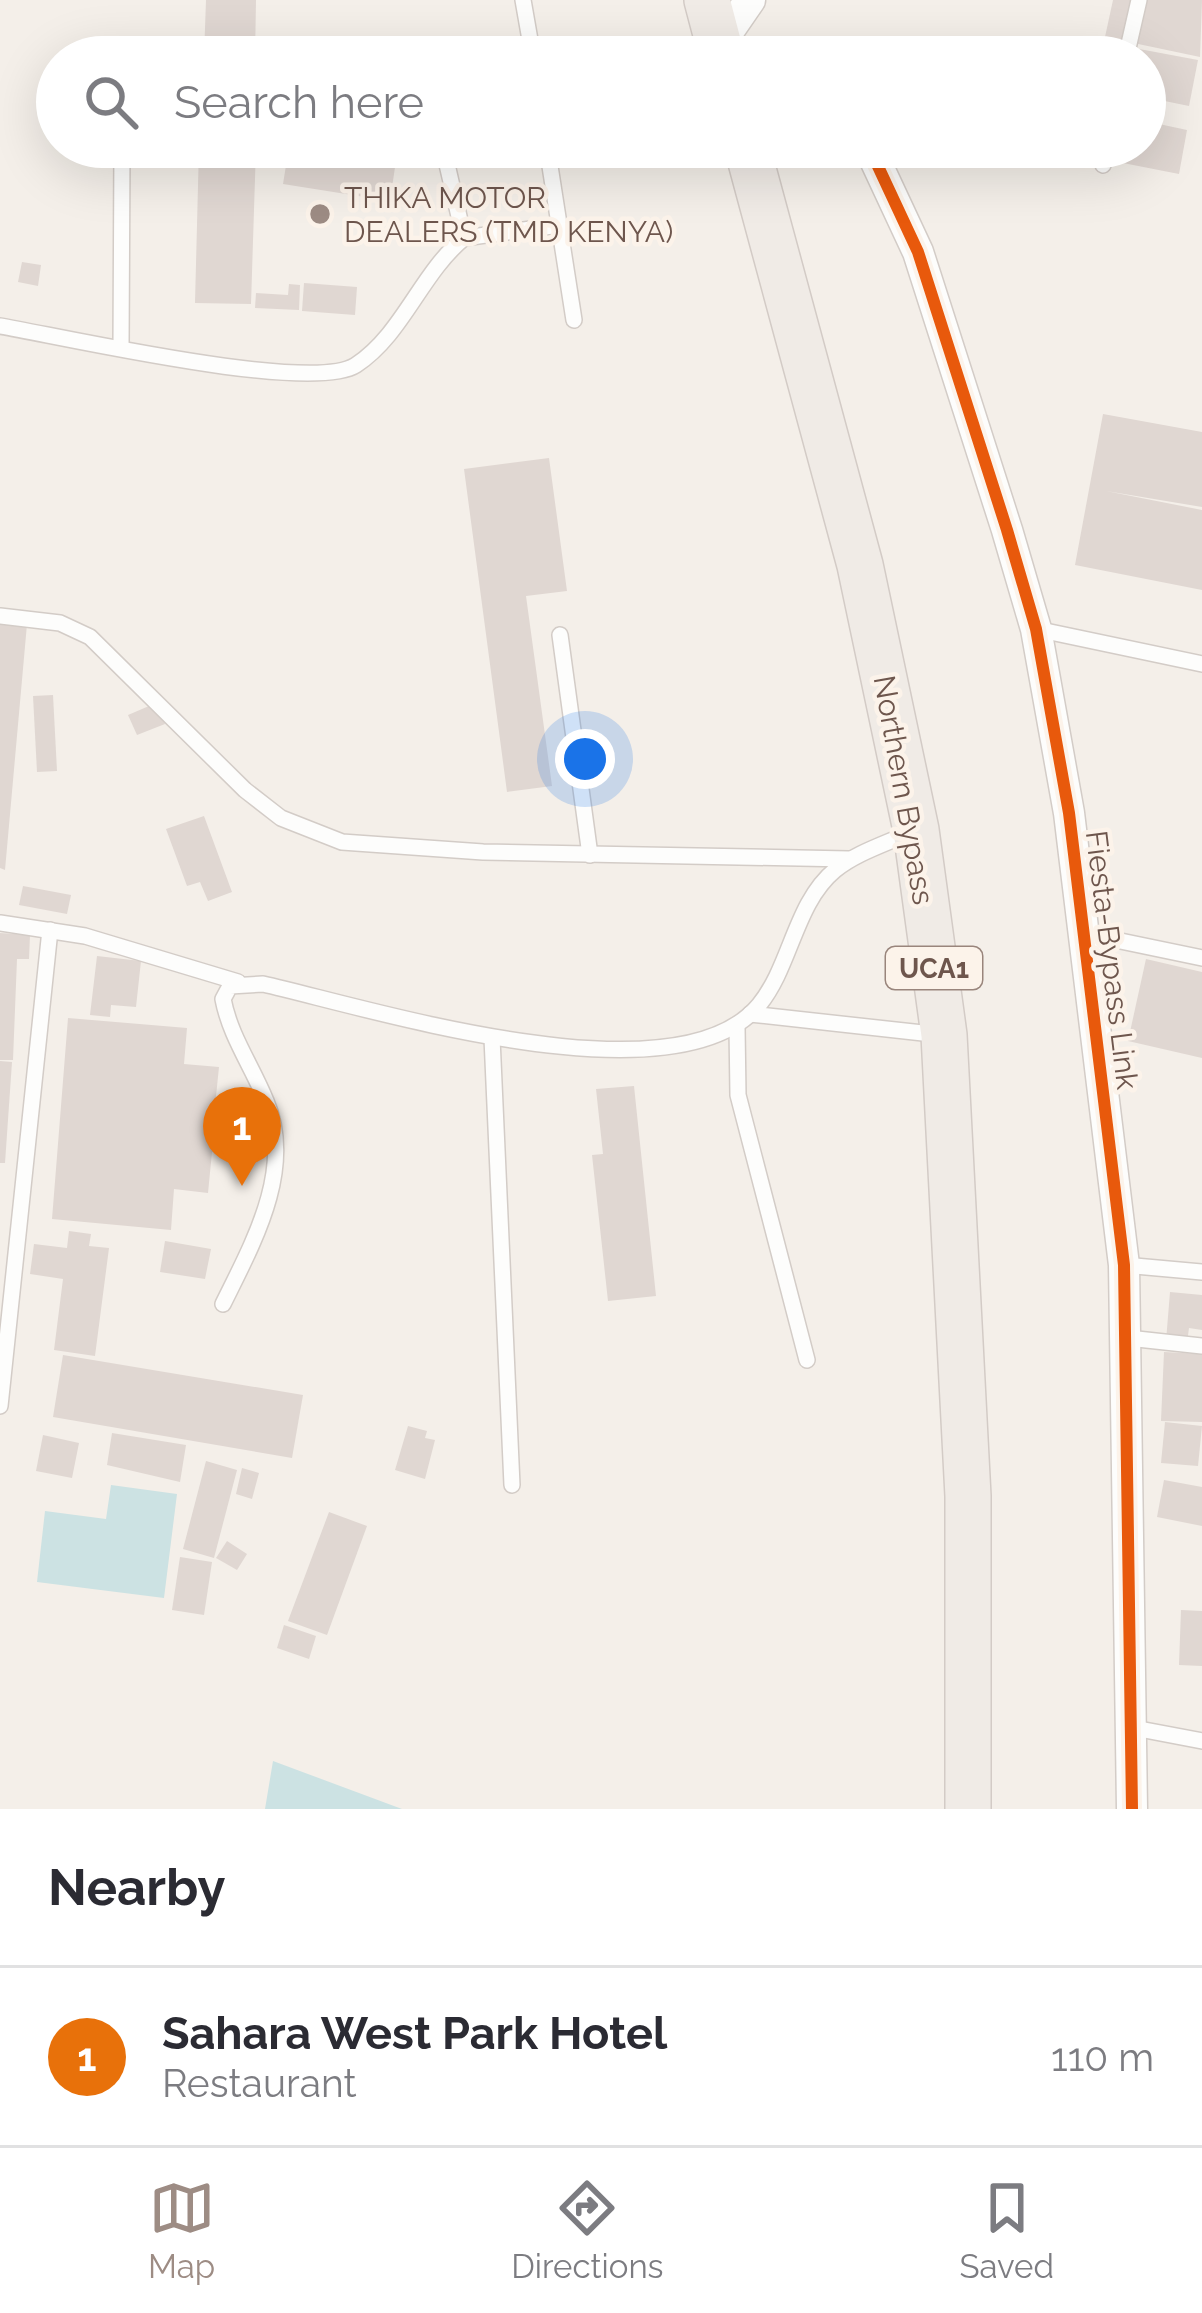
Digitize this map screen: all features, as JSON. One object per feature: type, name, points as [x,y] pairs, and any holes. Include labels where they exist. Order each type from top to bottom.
[{"type":"main road","points":[[707,0],[717,36]]},
{"type":"main road","name":"Northern Bypass","points":[[753,168],[860,565],[916,830],[944,1035],[968,1496],[968,1809]]},
{"type":"street","points":[[729,36],[749,0]]},
{"type":"street","name":"Fiesta-Bypass Link","points":[[879,168],[918,251],[1036,629],[1069,813],[1080,933],[1093,989],[1129,1338],[1132,1809]]},
{"type":"lane","points":[[524,0],[530,36]]},
{"type":"lane","points":[[1131,36],[1139,0]]},
{"type":"lane","points":[[121,347],[122,168]]},
{"type":"lane","points":[[448,168],[464,238]]},
{"type":"lane","points":[[550,168],[574,320]]},
{"type":"lane","points":[[0,326],[277,373],[340,374],[380,343],[464,238],[560,225]]},
{"type":"lane","points":[[0,616],[61,623],[91,637],[245,790],[309,832],[342,842],[590,855],[852,859]]},
{"type":"lane","points":[[1036,629],[1202,664]]},
{"type":"lane","points":[[560,634],[590,855]]},
{"type":"lane","points":[[0,923],[50,930],[238,982],[492,1038],[569,1048],[677,1046],[737,1028],[768,991],[833,872],[916,830]]},
{"type":"lane","points":[[0,1406],[50,930]]},
{"type":"lane","points":[[1080,933],[1202,958]]},
{"type":"lane","points":[[223,1304],[259,1230],[278,1149],[269,1108],[229,1028],[224,993],[238,982]]},
{"type":"lane","points":[[750,1014],[944,1035]]},
{"type":"lane","points":[[737,1028],[737,1094],[807,1360]]},
{"type":"lane","points":[[492,1038],[512,1485]]},
{"type":"lane","points":[[1124,1265],[1202,1272]]},
{"type":"lane","points":[[1129,1338],[1202,1346]]},
{"type":"lane","points":[[1134,1728],[1202,1741]]},
{"type":"shaded area","points":[[111,1485],[177,1494],[164,1598],[37,1582],[45,1511],[106,1519]]},
{"type":"shaded area","points":[[273,1761],[402,1809],[265,1809]]},
{"type":"building","points":[[206,0],[256,0],[255,36],[205,36]]},
{"type":"building","points":[[1113,0],[1202,0],[1200,57],[1166,50],[1166,36],[1105,36]]},
{"type":"building","points":[[1166,54],[1198,60],[1189,106],[1166,101]]},
{"type":"building","points":[[1166,126],[1187,130],[1179,174],[1148,168],[1166,168]]},
{"type":"building","points":[[198,168],[255,168],[251,304],[195,303]]},
{"type":"building","points":[[286,168],[395,168],[390,201],[283,184]]},
{"type":"building","points":[[22,262],[41,265],[38,286],[18,282]]},
{"type":"building","points":[[304,283],[357,287],[355,315],[302,311]]},
{"type":"building","points":[[289,284],[300,285],[299,310],[255,308],[256,293],[288,295]]},
{"type":"building","points":[[1103,414],[1202,432],[1202,507],[1106,491],[1202,510],[1202,590],[1075,565]]},
{"type":"building","points":[[549,458],[567,591],[526,596],[552,786],[507,792],[464,469]]},
{"type":"building","points":[[0,622],[27,624],[5,870],[0,868]]},
{"type":"building","points":[[53,695],[57,771],[37,772],[33,696]]},
{"type":"building","points":[[156,703],[165,724],[137,735],[128,715]]},
{"type":"building","points":[[204,816],[232,892],[208,901],[200,882],[187,886],[166,829]]},
{"type":"building","points":[[23,886],[71,895],[67,914],[19,905]]},
{"type":"building","points":[[0,933],[30,935],[29,959],[17,959],[13,1060],[0,1060]]},
{"type":"building","points":[[97,956],[141,961],[136,1007],[111,1005],[110,1017],[90,1015]]},
{"type":"building","points":[[1146,959],[1202,972],[1202,1058],[1128,1041]]},
{"type":"building","points":[[68,1018],[187,1028],[184,1064],[219,1067],[215,1106],[262,1110],[258,1161],[212,1152],[208,1193],[174,1189],[171,1230],[52,1219]]},
{"type":"building","points":[[0,1061],[12,1062],[5,1163],[0,1163]]},
{"type":"building","points":[[634,1086],[656,1296],[608,1301],[592,1155],[603,1154],[596,1089]]},
{"type":"building","points":[[69,1231],[91,1234],[89,1246],[109,1248],[95,1356],[54,1350],[63,1279],[30,1274],[34,1244],[67,1248]]},
{"type":"building","points":[[165,1241],[211,1249],[205,1279],[160,1272]]},
{"type":"building","points":[[1170,1292],[1202,1295],[1202,1330],[1189,1328],[1187,1343],[1166,1341]]},
{"type":"building","points":[[1164,1352],[1202,1354],[1202,1422],[1161,1421]]},
{"type":"building","points":[[63,1355],[303,1395],[292,1458],[53,1417]]},
{"type":"building","points":[[1165,1422],[1202,1426],[1198,1466],[1161,1463]]},
{"type":"building","points":[[408,1426],[427,1431],[425,1438],[435,1440],[425,1479],[395,1470]]},
{"type":"building","points":[[112,1433],[186,1445],[180,1482],[107,1465]]},
{"type":"building","points":[[43,1435],[79,1443],[72,1478],[36,1471]]},
{"type":"building","points":[[206,1461],[237,1470],[214,1558],[183,1549]]},
{"type":"building","points":[[242,1468],[259,1473],[252,1499],[236,1494]]},
{"type":"building","points":[[1164,1480],[1202,1487],[1202,1526],[1157,1517]]},
{"type":"building","points":[[329,1512],[367,1526],[327,1635],[288,1621]]},
{"type":"building","points":[[227,1541],[247,1554],[237,1570],[216,1558]]},
{"type":"building","points":[[180,1557],[212,1562],[204,1615],[172,1610]]},
{"type":"building","points":[[1181,1610],[1202,1611],[1202,1666],[1179,1665]]},
{"type":"building","points":[[284,1625],[316,1636],[309,1659],[277,1648]]},
{"type":"cycle path","points":[[879,168],[918,252],[1007,530],[1036,629],[1069,813],[1124,1265],[1132,1809]]},
{"type":"place","name":"THIKA MOTOR DEALERS (TMD KENYA)","points":[[320,214]]},
{"type":"place","name":"Sahara West Park Hotel","points":[[242,1186]]}]
